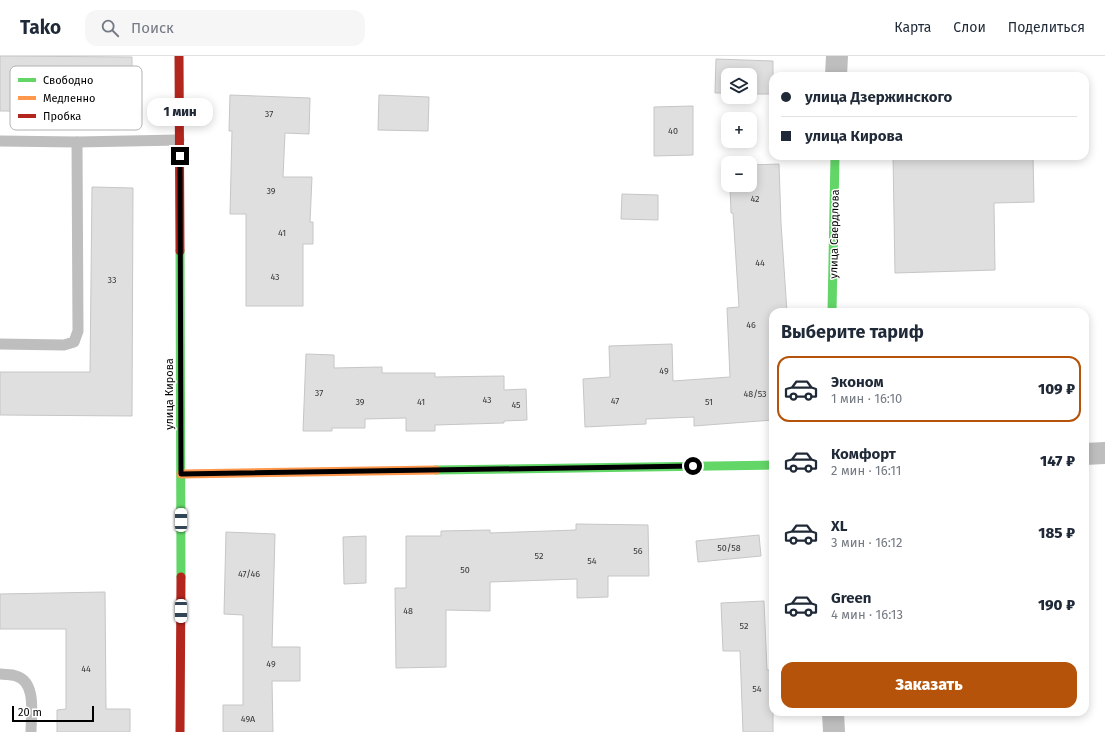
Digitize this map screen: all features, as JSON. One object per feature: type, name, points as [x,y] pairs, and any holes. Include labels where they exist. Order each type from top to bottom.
[{"type":"street","name":"улица Кирова","points":[[179,56],[181,474],[180,732]]},
{"type":"street","points":[[836,72],[837,56]]},
{"type":"street","name":"улица Свердлова","points":[[832,308],[835,160]]},
{"type":"street","points":[[1089,454],[1105,453]]},
{"type":"street","points":[[181,474],[769,465]]},
{"type":"street","points":[[833,716],[834,732]]},
{"type":"lane","points":[[0,141],[77,142],[180,140]]},
{"type":"lane","points":[[0,344],[64,345],[74,342],[78,331],[77,142]]},
{"type":"lane","points":[[0,674],[16,676],[28,685],[30,695],[31,732]]},
{"type":"building","points":[[0,56],[132,57],[132,66],[10,66],[10,111],[0,111]]},
{"type":"building","points":[[716,59],[773,61],[773,72],[769,72],[769,94],[757,94],[757,68],[721,68],[721,93],[715,93]]},
{"type":"building","points":[[230,95],[310,98],[309,134],[285,133],[283,177],[312,177],[310,222],[313,222],[313,244],[303,244],[303,306],[246,306],[246,214],[230,214],[232,131],[229,131]]},
{"type":"building","points":[[379,95],[429,97],[428,131],[378,130]]},
{"type":"building","points":[[693,106],[693,155],[654,156],[654,107]]},
{"type":"building","points":[[893,160],[1033,160],[1034,202],[994,203],[995,270],[895,273]]},
{"type":"building","points":[[779,164],[787,308],[769,308],[769,420],[694,426],[694,417],[646,419],[646,424],[585,427],[583,379],[610,377],[609,346],[672,344],[673,381],[730,377],[727,308],[739,307],[733,213],[731,213],[730,192],[757,192],[757,165]]},
{"type":"building","points":[[92,187],[133,188],[132,416],[0,415],[0,372],[90,372]]},
{"type":"building","points":[[622,194],[658,195],[658,220],[621,219]]},
{"type":"building","points":[[306,354],[334,355],[334,368],[382,367],[382,373],[435,373],[435,377],[504,376],[504,390],[526,389],[527,420],[504,421],[504,423],[435,425],[435,431],[406,431],[406,418],[365,419],[365,428],[332,428],[332,431],[303,431]]},
{"type":"building","points":[[576,524],[648,525],[649,576],[608,576],[608,597],[577,598],[577,579],[490,582],[490,611],[446,610],[446,667],[396,668],[395,588],[406,588],[406,536],[441,536],[441,531],[490,530],[490,533],[576,530]]},
{"type":"building","points":[[226,532],[275,534],[272,647],[300,647],[300,681],[272,681],[273,732],[223,732],[223,705],[243,705],[243,615],[224,614]]},
{"type":"building","points":[[759,535],[761,556],[698,562],[696,541]]},
{"type":"building","points":[[366,536],[366,583],[344,584],[343,537]]},
{"type":"building","points":[[105,592],[106,709],[130,709],[130,732],[57,732],[57,710],[66,709],[66,629],[0,629],[0,594]]},
{"type":"building","points":[[764,601],[767,670],[769,670],[769,716],[773,716],[773,732],[743,732],[740,651],[723,651],[721,603]]},
{"type":"traffic: fast","points":[[832,308],[835,160]]},
{"type":"traffic: fast","points":[[180,251],[181,577]]},
{"type":"traffic: fast","points":[[436,470],[769,465]]},
{"type":"traffic: slow","points":[[181,474],[436,470]]},
{"type":"traffic: jam","points":[[179,56],[180,251]]},
{"type":"traffic: jam","points":[[180,732],[181,577]]},
{"type":"route","points":[[180,156],[181,474],[693,466]]}]
